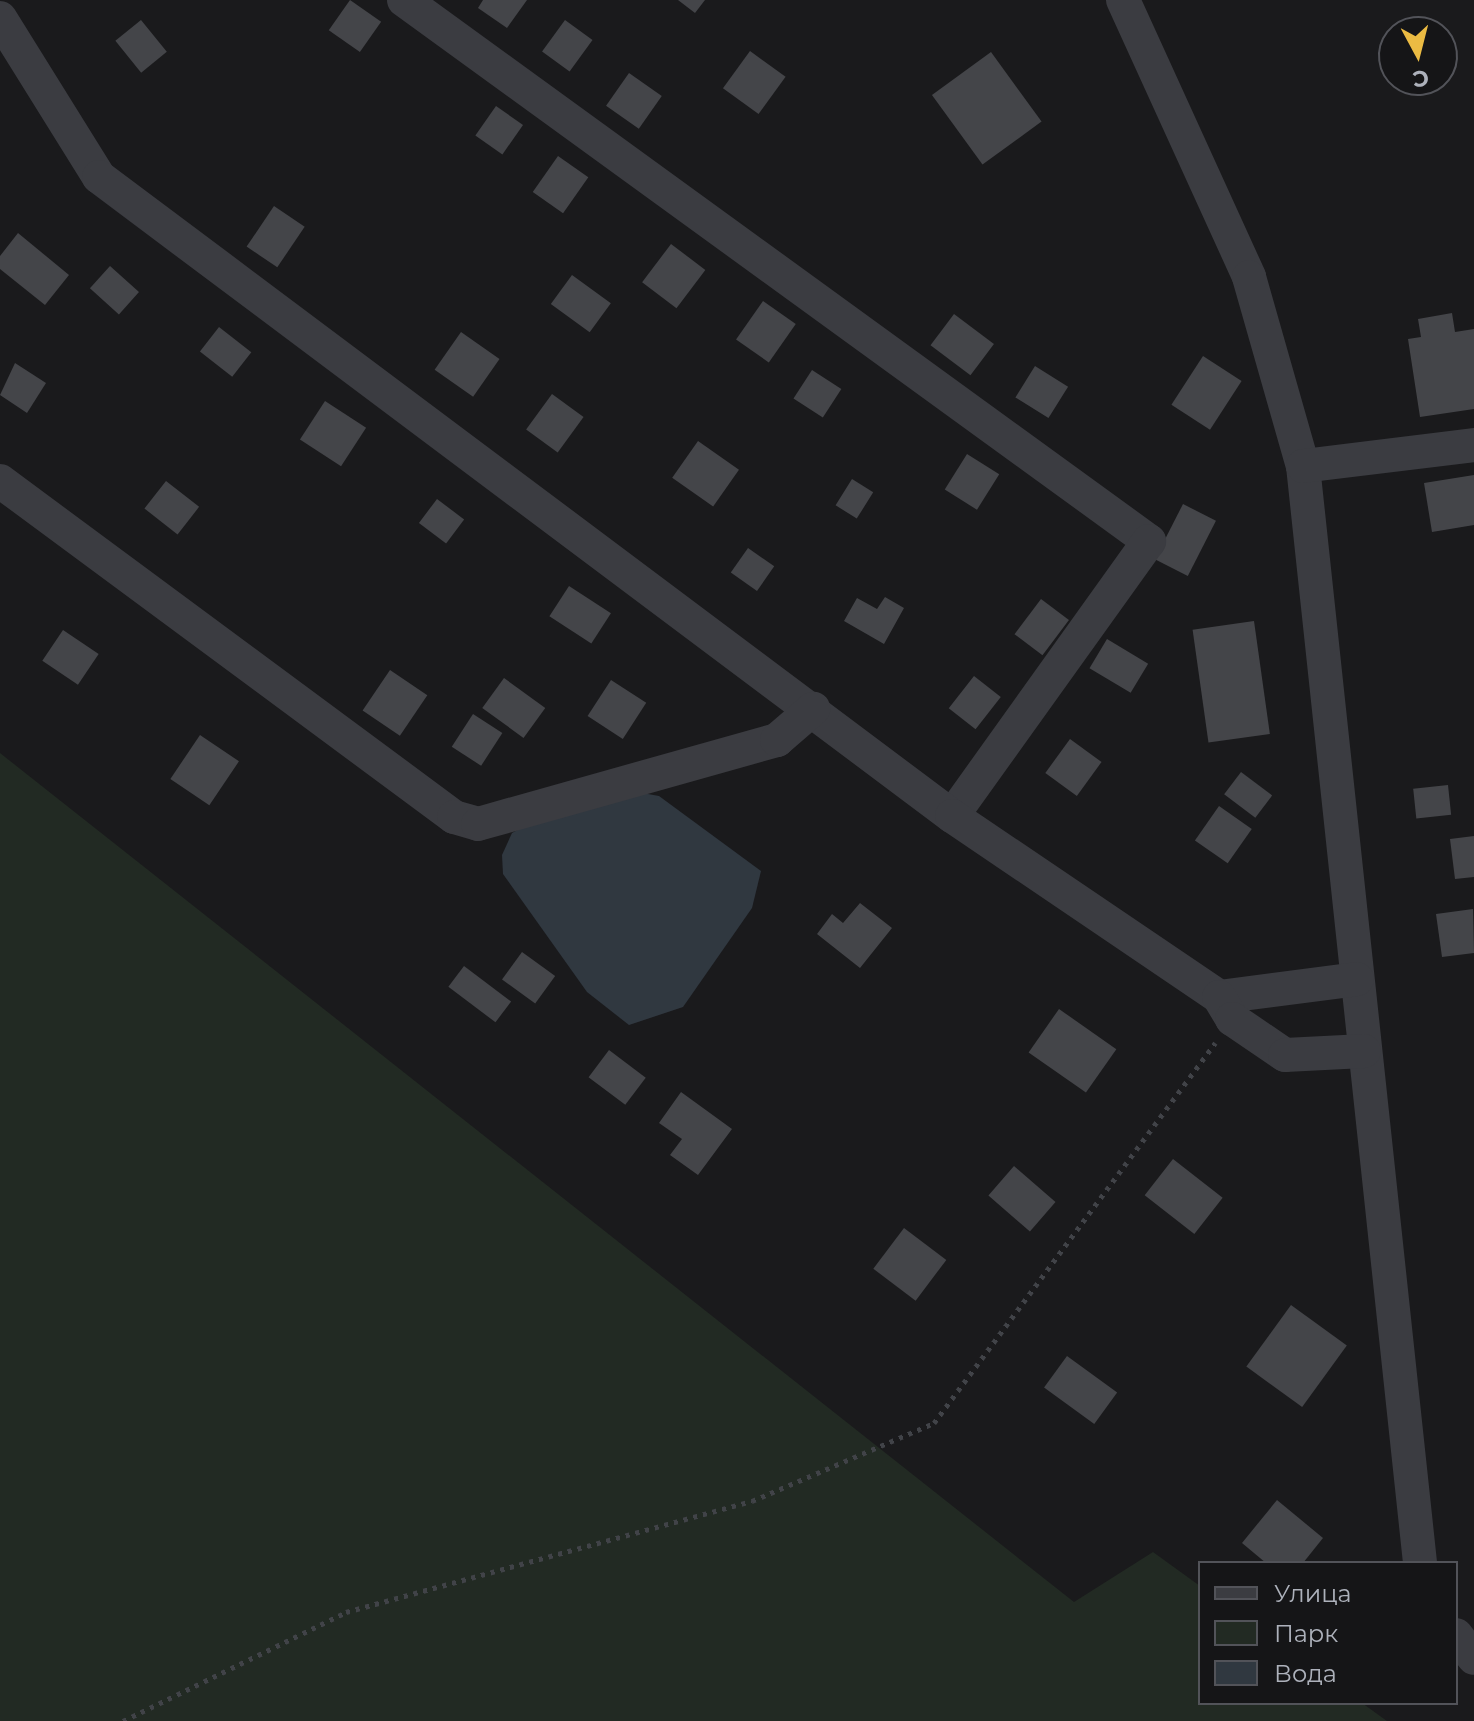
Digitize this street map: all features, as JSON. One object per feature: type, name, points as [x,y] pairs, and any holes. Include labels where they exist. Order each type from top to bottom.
[{"type":"street","points":[[26,0],[0,18],[99,177],[952,816],[1226,1008],[1285,1055],[1364,1051]]},
{"type":"street","points":[[404,0],[1149,541],[952,816]]},
{"type":"street","points":[[1123,0],[1249,277],[1303,466],[1420,1561]]},
{"type":"street","points":[[1303,466],[1474,445]]},
{"type":"street","points":[[0,481],[454,817],[478,824],[777,740],[813,709]]},
{"type":"street","points":[[1226,1008],[1357,979]]},
{"type":"street","points":[[1458,1638],[1474,1658]]},
{"type":"path","points":[[123,1721],[346,1612],[752,1501],[934,1423],[1226,1008]]},
{"type":"green space","points":[[0,753],[1074,1602],[1153,1552],[1198,1585],[1198,1705],[1365,1705],[1387,1721],[0,1721]]},
{"type":"water","points":[[637,792],[659,796],[761,871],[752,908],[683,1007],[629,1025],[587,992],[503,874],[502,855],[512,833],[541,817]]},
{"type":"building","points":[[350,0],[381,22],[360,52],[329,30]]},
{"type":"building","points":[[483,0],[527,0],[507,28],[478,8]]},
{"type":"building","points":[[678,0],[705,0],[695,13]]},
{"type":"building","points":[[141,20],[167,52],[141,73],[115,41]]},
{"type":"building","points":[[565,20],[593,40],[570,72],[542,52]]},
{"type":"building","points":[[750,51],[786,77],[759,114],[723,88]]},
{"type":"building","points":[[991,52],[1042,122],[982,164],[932,95]]},
{"type":"building","points":[[629,73],[662,96],[639,129],[606,106]]},
{"type":"building","points":[[496,106],[523,125],[502,154],[475,135]]},
{"type":"building","points":[[558,156],[588,177],[563,213],[533,192]]},
{"type":"building","points":[[274,206],[305,227],[277,267],[247,247]]},
{"type":"building","points":[[18,233],[69,275],[45,305],[0,269],[0,256]]},
{"type":"building","points":[[671,244],[705,270],[676,308],[642,282]]},
{"type":"building","points":[[110,266],[139,292],[119,314],[90,288]]},
{"type":"building","points":[[572,275],[611,303],[590,332],[551,304]]},
{"type":"building","points":[[763,301],[796,324],[769,362],[736,340]]},
{"type":"building","points":[[1452,313],[1455,332],[1474,329],[1474,409],[1420,417],[1408,339],[1421,337],[1418,319]]},
{"type":"building","points":[[954,314],[994,344],[970,375],[931,345]]},
{"type":"building","points":[[219,327],[251,352],[232,377],[200,351]]},
{"type":"building","points":[[461,332],[500,359],[473,397],[435,370]]},
{"type":"building","points":[[1203,356],[1242,381],[1210,430],[1171,405]]},
{"type":"building","points":[[15,363],[46,383],[27,413],[0,395]]},
{"type":"building","points":[[1035,366],[1068,387],[1048,418],[1015,397]]},
{"type":"building","points":[[812,370],[841,389],[823,418],[793,399]]},
{"type":"building","points":[[552,394],[584,417],[558,453],[526,430]]},
{"type":"building","points":[[325,401],[366,428],[341,466],[300,440]]},
{"type":"building","points":[[698,441],[739,470],[713,507],[672,478]]},
{"type":"building","points":[[967,454],[999,474],[977,510],[945,490]]},
{"type":"building","points":[[1474,475],[1474,525],[1432,532],[1424,483]]},
{"type":"building","points":[[852,479],[873,492],[857,519],[836,505]]},
{"type":"building","points":[[166,481],[199,507],[178,534],[144,509]]},
{"type":"building","points":[[437,499],[464,519],[446,543],[419,523]]},
{"type":"building","points":[[1183,504],[1216,521],[1188,576],[1155,559]]},
{"type":"building","points":[[748,548],[774,566],[757,591],[731,573]]},
{"type":"building","points":[[569,586],[611,613],[591,643],[549,616]]},
{"type":"building","points":[[885,597],[904,608],[884,644],[844,621],[857,598],[877,609]]},
{"type":"building","points":[[1041,599],[1069,620],[1042,655],[1015,634]]},
{"type":"building","points":[[1254,621],[1270,734],[1208,743],[1193,630]]},
{"type":"building","points":[[63,630],[99,654],[78,685],[42,661]]},
{"type":"building","points":[[1107,639],[1148,664],[1131,693],[1089,668]]},
{"type":"building","points":[[390,670],[427,695],[400,736],[363,711]]},
{"type":"building","points":[[974,676],[1001,697],[976,729],[949,708]]},
{"type":"building","points":[[504,678],[545,708],[524,738],[482,708]]},
{"type":"building","points":[[611,680],[646,703],[623,739],[588,716]]},
{"type":"building","points":[[473,714],[502,733],[481,766],[452,747]]},
{"type":"building","points":[[200,735],[239,761],[209,805],[170,779]]},
{"type":"building","points":[[1070,739],[1102,762],[1077,796],[1045,773]]},
{"type":"building","points":[[1241,772],[1272,795],[1255,818],[1224,794]]},
{"type":"building","points":[[1448,785],[1451,815],[1416,818],[1413,789]]},
{"type":"building","points":[[1219,806],[1252,829],[1228,863],[1195,840]]},
{"type":"building","points":[[1474,836],[1474,877],[1455,879],[1450,839]]},
{"type":"building","points":[[860,903],[892,928],[860,968],[817,934],[832,914],[843,923]]},
{"type":"building","points":[[1473,909],[1474,953],[1442,957],[1436,914]]},
{"type":"building","points":[[522,952],[555,976],[535,1004],[502,980]]},
{"type":"building","points":[[464,966],[511,1002],[495,1022],[448,987]]},
{"type":"building","points":[[1059,1009],[1116,1049],[1086,1093],[1029,1052]]},
{"type":"building","points":[[609,1050],[646,1078],[625,1105],[589,1077]]},
{"type":"building","points":[[681,1092],[732,1129],[698,1175],[670,1155],[682,1139],[659,1123]]},
{"type":"building","points":[[1173,1159],[1223,1198],[1194,1234],[1145,1195]]},
{"type":"building","points":[[1014,1166],[1056,1202],[1030,1232],[988,1195]]},
{"type":"building","points":[[904,1228],[946,1260],[916,1301],[873,1269]]},
{"type":"building","points":[[1291,1305],[1347,1346],[1302,1407],[1246,1366]]},
{"type":"building","points":[[1067,1356],[1117,1392],[1094,1424],[1044,1388]]},
{"type":"building","points":[[1277,1500],[1323,1538],[1305,1561],[1264,1561],[1242,1543]]}]
